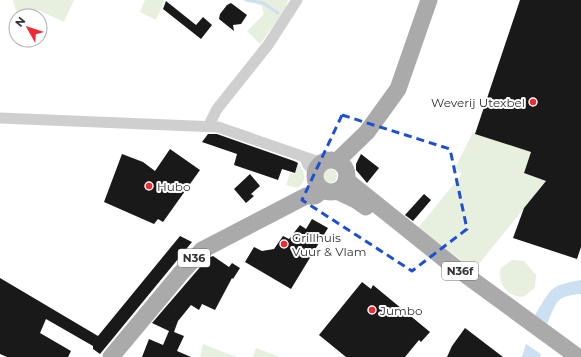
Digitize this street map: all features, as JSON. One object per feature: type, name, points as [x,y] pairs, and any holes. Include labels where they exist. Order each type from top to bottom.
[{"type":"main road","points":[[327,178],[350,160],[353,147],[384,110],[398,89],[429,0]]},
{"type":"main road","name":"N36","points":[[111,357],[202,250],[327,178]]},
{"type":"main road","name":"N36f","points":[[327,178],[463,284],[564,357]]},
{"type":"main road","name":"N36f","points":[[327,178],[452,265],[578,357]]},
{"type":"street","points":[[208,125],[217,109],[268,45],[297,0]]},
{"type":"street","points":[[0,118],[208,125],[234,131],[305,158],[314,158],[327,178]]},
{"type":"highlighted area","points":[[342,115],[450,149],[467,229],[412,271],[302,200]]},
{"type":"green space","points":[[13,0],[74,0],[64,22],[48,15],[48,8],[15,8]]},
{"type":"green space","points":[[145,0],[165,0],[156,20],[140,12]]},
{"type":"green space","points":[[249,0],[288,0],[285,10],[260,44],[247,31],[264,14],[262,6]]},
{"type":"green space","points":[[473,132],[531,152],[524,173],[546,181],[474,270],[418,228],[462,174],[455,168]]},
{"type":"green space","points":[[298,164],[303,170],[304,180],[297,188],[286,185],[290,173],[295,174]]},
{"type":"green space","points":[[330,169],[335,171],[337,176],[335,181],[330,183],[325,181],[323,176],[325,171]]},
{"type":"green space","points":[[512,260],[524,261],[536,275],[535,288],[523,297],[512,295],[508,292],[504,288],[500,279],[501,268]]},
{"type":"green space","points":[[203,344],[237,357],[200,357]]},
{"type":"green space","points":[[256,348],[277,356],[279,357],[253,357]]},
{"type":"water","points":[[581,280],[581,294],[566,296],[561,299],[555,305],[547,324],[535,315],[552,290],[562,284]]},
{"type":"water","points":[[526,344],[541,354],[540,357],[522,357]]},
{"type":"building","name":"Weverij Utexbel","points":[[520,0],[581,0],[581,247],[577,259],[513,238],[524,208],[546,181],[524,173],[531,152],[475,134]]},
{"type":"building","points":[[166,1],[196,25],[203,17],[212,25],[201,39],[163,9]]},
{"type":"building","points":[[231,3],[247,15],[241,24],[233,25],[234,31],[219,19],[220,14],[227,5]]},
{"type":"building","points":[[208,134],[217,134],[294,161],[298,163],[295,173],[282,169],[278,180],[234,165],[237,154],[202,142]]},
{"type":"building","name":"Hubo","points":[[170,149],[200,170],[163,222],[158,219],[154,224],[104,202],[122,154],[143,162],[155,171]]},
{"type":"building","points":[[361,154],[379,168],[367,183],[356,170],[356,164]]},
{"type":"building","points":[[250,174],[260,186],[251,194],[254,196],[246,203],[234,189]]},
{"type":"building","points":[[424,194],[431,200],[413,221],[405,215]]},
{"type":"building","points":[[312,219],[328,228],[291,289],[245,262],[254,247],[262,251],[274,249],[283,236],[289,239],[300,225],[306,229]]},
{"type":"building","points":[[180,236],[192,242],[100,354],[93,349],[93,346],[46,319],[40,333],[71,351],[68,357],[7,357],[0,354],[0,278],[98,336]]},
{"type":"building","points":[[213,256],[229,267],[232,263],[240,268],[233,279],[232,278],[215,310],[202,304],[199,310],[191,305],[178,321],[174,332],[184,336],[177,351],[191,357],[142,357],[149,339],[163,345],[169,331],[152,323],[208,258]]},
{"type":"building","name":"Jumbo","points":[[362,282],[371,289],[373,285],[430,332],[421,342],[419,340],[405,357],[346,357],[319,335]]},
{"type":"building","points":[[465,328],[503,357],[447,357],[452,346]]},
{"type":"waterway","points":[[246,0],[263,3],[278,13]]},
{"type":"place","name":"Weverij Utexbel","points":[[533,102]]},
{"type":"place","name":"Hubo","points":[[149,186]]},
{"type":"place","name":"Grillhuis Vuur & Vlam","points":[[284,244]]},
{"type":"place","name":"Jumbo","points":[[372,310]]}]
